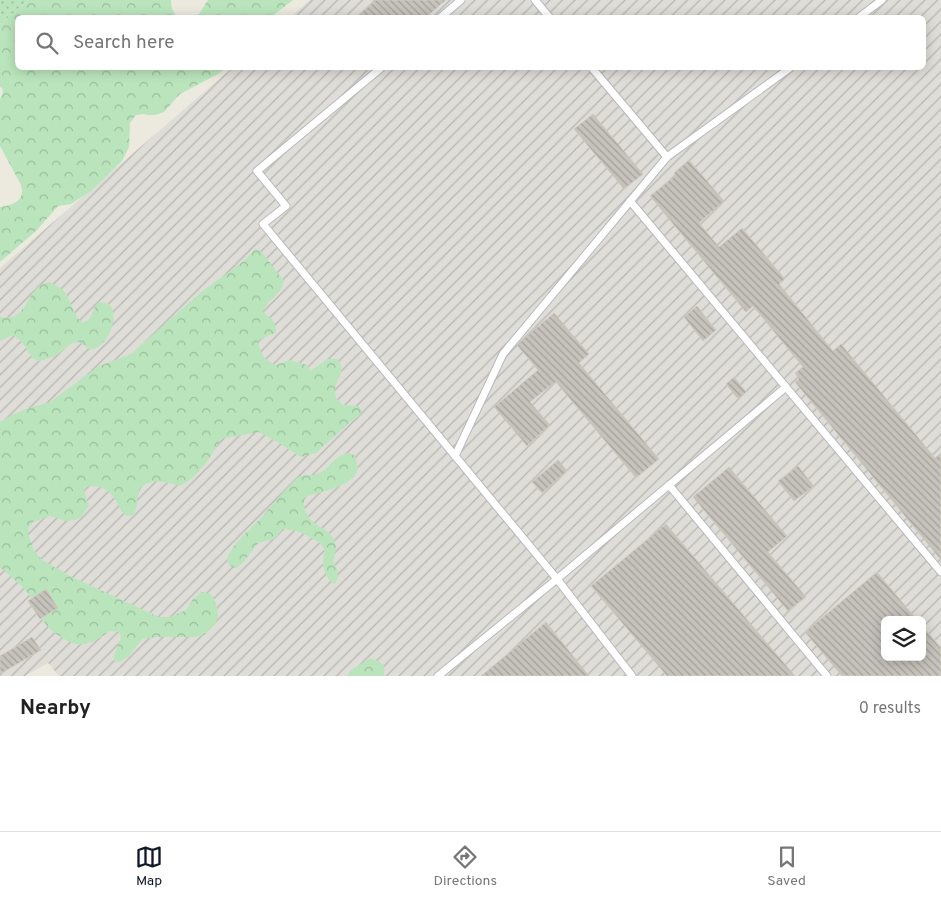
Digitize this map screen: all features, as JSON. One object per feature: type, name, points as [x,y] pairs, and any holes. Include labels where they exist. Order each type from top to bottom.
[{"type":"lane","points":[[444,15],[461,0]]},
{"type":"lane","points":[[535,0],[548,15]]},
{"type":"lane","points":[[862,15],[882,0]]},
{"type":"lane","points":[[379,70],[257,171],[286,206],[263,224],[557,579],[632,676]]},
{"type":"lane","points":[[594,70],[667,157]]},
{"type":"lane","points":[[455,456],[503,354],[667,157],[787,70]]},
{"type":"lane","points":[[630,200],[941,572]]},
{"type":"lane","points":[[438,676],[786,387]]},
{"type":"lane","points":[[669,485],[827,676]]},
{"type":"shaded area","points":[[310,0],[941,0],[941,676],[59,676],[48,663],[25,676],[0,676],[0,268],[230,70],[926,70],[926,15],[292,15]]},
{"type":"green space","points":[[0,0],[29,0],[0,24]]},
{"type":"green space","points":[[29,0],[171,0],[172,9],[176,15],[15,15],[15,70],[223,70],[180,94],[164,112],[155,115],[136,115],[130,123],[129,147],[122,161],[91,191],[71,204],[58,206],[37,230],[0,262],[0,207],[18,201],[22,194],[22,189],[0,146],[0,99],[3,93],[0,87],[0,24]]},
{"type":"green space","points":[[208,0],[293,0],[274,15],[197,15]]},
{"type":"green space","points":[[255,249],[261,251],[284,281],[283,286],[263,312],[273,321],[276,329],[275,333],[259,340],[263,356],[276,365],[290,360],[307,365],[310,371],[328,359],[337,359],[341,371],[335,390],[336,398],[343,405],[358,406],[362,410],[360,415],[316,453],[300,457],[259,432],[221,439],[204,466],[186,482],[179,486],[161,482],[144,485],[140,490],[137,508],[133,515],[126,516],[107,490],[90,486],[85,487],[84,491],[89,506],[81,517],[65,521],[50,516],[33,522],[29,527],[28,534],[34,550],[42,560],[72,577],[159,617],[170,617],[186,610],[193,599],[201,592],[209,593],[213,597],[218,610],[218,618],[204,635],[142,639],[128,657],[119,662],[114,661],[114,655],[121,637],[119,632],[110,631],[87,644],[75,644],[68,641],[48,627],[27,592],[0,568],[0,422],[26,409],[50,402],[99,366],[131,354],[200,293],[245,260]]},
{"type":"green space","points":[[50,282],[65,292],[77,316],[84,323],[89,319],[97,303],[106,303],[111,307],[114,314],[113,323],[105,341],[98,347],[90,350],[80,342],[72,343],[57,355],[38,361],[33,359],[24,345],[15,336],[10,336],[0,341],[0,317],[10,317],[18,314],[37,288]]},
{"type":"green space","points":[[349,453],[354,455],[358,466],[352,479],[338,487],[308,496],[304,500],[308,516],[334,539],[336,551],[333,561],[338,575],[335,584],[328,578],[325,571],[323,547],[309,537],[293,530],[283,529],[274,539],[258,543],[242,564],[236,568],[229,565],[227,559],[236,543],[298,477],[322,472],[338,457]]},
{"type":"green space","points":[[371,658],[384,666],[384,676],[347,676],[351,670]]},
{"type":"building","points":[[376,0],[446,0],[428,15],[358,15]]},
{"type":"building","points":[[593,114],[643,174],[624,189],[574,129]]},
{"type":"building","points":[[689,160],[724,201],[699,223],[719,247],[742,228],[785,279],[779,284],[833,351],[841,344],[935,458],[941,453],[941,560],[795,382],[799,379],[795,373],[803,367],[753,306],[746,312],[650,196],[676,175],[674,173]]},
{"type":"building","points":[[697,306],[716,330],[703,341],[684,317]]},
{"type":"building","points":[[554,313],[589,354],[579,363],[659,459],[636,478],[556,382],[530,402],[550,425],[527,446],[494,407],[538,370],[517,345]]},
{"type":"building","points":[[734,377],[746,392],[738,399],[726,384]]},
{"type":"building","points":[[558,460],[567,471],[542,493],[532,482]]},
{"type":"building","points":[[798,466],[814,486],[794,501],[778,481]]},
{"type":"building","points":[[729,467],[787,536],[768,552],[806,597],[788,611],[693,497]]},
{"type":"building","points":[[666,524],[795,676],[667,676],[591,586]]},
{"type":"building","points":[[877,572],[914,616],[881,616],[881,661],[926,661],[926,631],[941,648],[941,676],[842,676],[805,632]]},
{"type":"building","points":[[46,589],[58,608],[40,619],[28,601]]},
{"type":"building","points":[[546,622],[589,676],[481,676]]},
{"type":"building","points":[[32,637],[41,650],[0,674],[0,656]]}]
